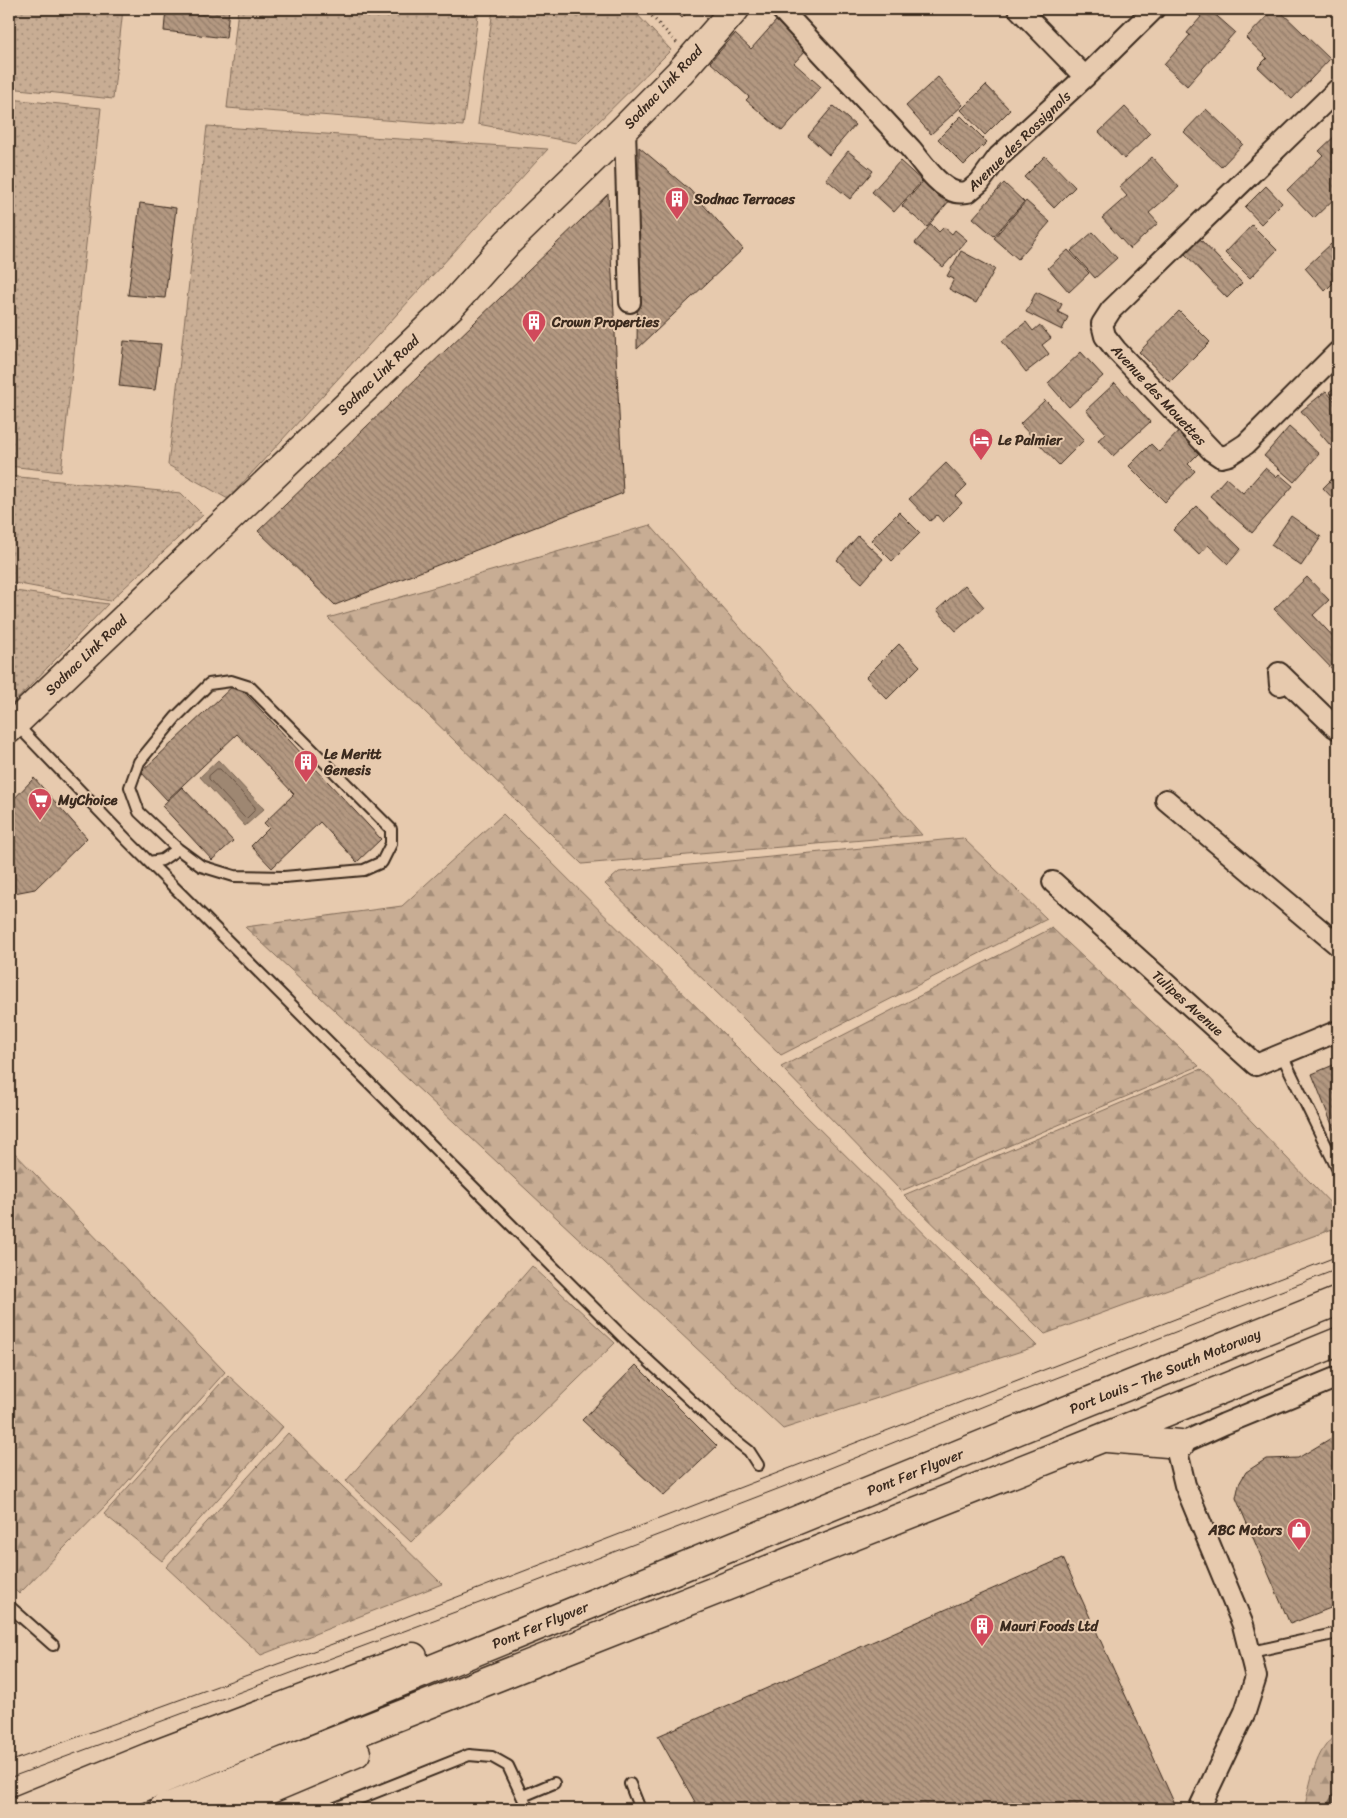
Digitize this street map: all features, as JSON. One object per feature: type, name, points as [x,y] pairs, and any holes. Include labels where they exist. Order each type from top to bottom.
[{"type":"main road","name":"Sodnac Link Road","points":[[12,726],[451,306],[508,242],[625,128],[691,59],[735,9]]},
{"type":"main road","name":"Port Louis – The South Motorway","points":[[991,1441],[1338,1301]]},
{"type":"main road","points":[[164,1809],[1102,1438],[1338,1342]]},
{"type":"main road","points":[[1102,1438],[1180,1444]]},
{"type":"main road","points":[[21,1809],[149,1757],[637,1572],[745,1526],[991,1441]]},
{"type":"main road","name":"Pont Fer Flyover","points":[[89,1809],[991,1441]]},
{"type":"main road","points":[[223,1809],[336,1761],[746,1597],[1010,1473]]},
{"type":"street","name":"Avenue des Rossignols","points":[[781,9],[911,149],[931,174],[956,192],[968,192],[980,182],[999,156],[1086,78],[1154,9]]},
{"type":"street","points":[[1019,9],[1086,78]]},
{"type":"street","name":"Avenue des Mouettes","points":[[1338,89],[1111,310],[1102,324],[1105,336],[1116,350],[1212,451],[1221,457],[1229,455],[1246,444],[1338,352]]},
{"type":"street","points":[[625,128],[630,302]]},
{"type":"street","points":[[1280,685],[1279,673],[1338,729]]},
{"type":"street","points":[[1166,800],[1338,945]]},
{"type":"street","name":"Tulipes Avenue","points":[[1053,882],[1256,1065],[1338,1031]]},
{"type":"street","points":[[1199,1809],[1245,1712],[1256,1677],[1244,1625],[1185,1485],[1178,1456],[1180,1444],[1338,1377]]},
{"type":"lane","points":[[231,681],[250,687],[392,829],[391,844],[382,862],[364,870],[284,877],[234,876],[201,866],[178,849],[139,812],[130,787],[139,762],[176,717],[209,684],[231,681]]},
{"type":"lane","points":[[12,726],[626,1341],[726,1434],[749,1451],[758,1465]]},
{"type":"lane","points":[[149,862],[162,860],[178,849]]},
{"type":"lane","points":[[1282,1055],[1338,1170]]},
{"type":"lane","points":[[9,1606],[53,1645]]},
{"type":"lane","points":[[1251,1652],[1338,1632]]},
{"type":"lane","points":[[333,1809],[469,1755],[492,1757],[508,1766],[528,1809]]},
{"type":"lane","points":[[523,1796],[554,1783]]},
{"type":"lane","points":[[630,1784],[640,1809]]},
{"type":"path","points":[[645,9],[691,59]]},
{"type":"green space","points":[[9,9],[123,9],[113,99],[9,88]]},
{"type":"green space","points":[[238,9],[479,9],[463,126],[227,108]]},
{"type":"green space","points":[[493,9],[632,9],[671,50],[577,143],[478,124]]},
{"type":"green space","points":[[9,99],[101,108],[61,472],[9,466]]},
{"type":"green space","points":[[207,126],[548,149],[228,499],[168,465]]},
{"type":"green space","points":[[9,476],[181,493],[203,515],[110,601],[9,582]]},
{"type":"green space","points":[[650,525],[922,835],[582,864],[328,618]]},
{"type":"green space","points":[[15,591],[108,604],[9,708],[9,630]]},
{"type":"green space","points":[[503,814],[1037,1346],[783,1429],[245,927],[402,906]]},
{"type":"green space","points":[[963,838],[1047,919],[781,1055],[605,884],[619,872]]},
{"type":"green space","points":[[1052,928],[1199,1066],[901,1191],[781,1067]]},
{"type":"green space","points":[[1201,1069],[1338,1211],[1338,1227],[1045,1334],[904,1195]]},
{"type":"green space","points":[[9,1147],[225,1372],[112,1499],[19,1594],[9,1584]]},
{"type":"green space","points":[[532,1266],[615,1343],[411,1542],[346,1481]]},
{"type":"green space","points":[[228,1375],[283,1427],[162,1561],[104,1514]]},
{"type":"green space","points":[[288,1433],[442,1584],[261,1655],[166,1567]]},
{"type":"green space","points":[[1338,1734],[1338,1809],[1304,1809],[1319,1757],[1330,1740]]},
{"type":"water","points":[[218,760],[264,809],[245,826],[200,777]]},
{"type":"building","points":[[166,9],[229,9],[226,38],[164,31]]},
{"type":"building","points":[[673,9],[691,9],[682,18]]},
{"type":"building","points":[[1194,9],[1209,9],[1235,32],[1187,86],[1164,65],[1190,35],[1187,33],[1201,17]]},
{"type":"building","points":[[1274,9],[1278,9],[1330,59],[1292,99],[1258,67],[1267,58],[1246,38]]},
{"type":"building","points":[[776,21],[807,49],[794,63],[821,87],[782,131],[746,100],[749,97],[710,62],[735,34],[751,49]]},
{"type":"building","points":[[938,77],[963,105],[931,134],[906,106]]},
{"type":"building","points":[[986,85],[1010,110],[985,135],[961,110]]},
{"type":"building","points":[[833,106],[855,125],[829,155],[808,136]]},
{"type":"building","points":[[1125,107],[1150,134],[1124,159],[1099,132]]},
{"type":"building","points":[[1206,109],[1243,144],[1221,167],[1184,132]]},
{"type":"building","points":[[961,116],[987,142],[964,165],[938,139]]},
{"type":"building","points":[[1338,133],[1338,195],[1314,218],[1287,190],[1323,155],[1319,151]]},
{"type":"building","name":"Sodnac Terraces","points":[[639,147],[690,190],[743,249],[637,349]]},
{"type":"building","points":[[848,151],[873,171],[850,199],[826,179]]},
{"type":"building","points":[[1045,156],[1075,187],[1054,208],[1024,177]]},
{"type":"building","points":[[1152,157],[1179,187],[1149,213],[1158,223],[1130,249],[1102,218],[1127,196],[1119,187]]},
{"type":"building","points":[[900,161],[922,181],[894,212],[872,192]]},
{"type":"building","points":[[925,179],[950,200],[927,227],[902,206]]},
{"type":"building","points":[[1004,183],[1024,202],[994,236],[973,218]]},
{"type":"building","points":[[1266,186],[1282,203],[1261,224],[1245,207]]},
{"type":"building","name":"Crown Properties","points":[[608,194],[623,493],[335,605],[258,531]]},
{"type":"building","points":[[1026,201],[1050,222],[1018,259],[994,238]]},
{"type":"building","points":[[140,203],[176,208],[165,298],[128,295]]},
{"type":"building","points":[[931,224],[939,232],[944,227],[952,234],[955,230],[967,240],[943,267],[915,243]]},
{"type":"building","points":[[1252,225],[1277,250],[1250,278],[1225,253]]},
{"type":"building","points":[[1093,232],[1117,258],[1095,278],[1071,251]]},
{"type":"building","points":[[1200,239],[1242,283],[1227,298],[1185,254]]},
{"type":"building","points":[[1331,244],[1338,252],[1338,278],[1325,291],[1305,268]]},
{"type":"building","points":[[1068,250],[1089,273],[1069,292],[1048,268]]},
{"type":"building","points":[[961,251],[995,269],[976,303],[949,289],[954,279],[947,276]]},
{"type":"building","points":[[1036,292],[1062,304],[1058,312],[1068,317],[1062,330],[1026,312]]},
{"type":"building","points":[[1179,311],[1210,342],[1170,382],[1139,352]]},
{"type":"building","points":[[1026,322],[1033,331],[1040,325],[1051,338],[1042,345],[1049,354],[1026,372],[1002,341]]},
{"type":"building","points":[[124,341],[161,344],[155,390],[119,386]]},
{"type":"building","points":[[1081,352],[1103,376],[1069,407],[1048,383]]},
{"type":"building","points":[[1115,383],[1150,422],[1113,456],[1098,440],[1106,433],[1086,410]]},
{"type":"building","points":[[1338,385],[1338,402],[1329,392]]},
{"type":"building","points":[[1326,391],[1338,405],[1338,450],[1336,452],[1301,411]]},
{"type":"building","points":[[1045,400],[1084,440],[1059,465],[1020,424]]},
{"type":"building","points":[[1183,427],[1204,448],[1188,464],[1195,471],[1165,502],[1129,466],[1151,444],[1159,452]]},
{"type":"building","points":[[1289,427],[1319,454],[1294,482],[1264,456]]},
{"type":"building","points":[[946,463],[967,485],[956,496],[962,503],[943,522],[937,515],[930,521],[909,499]]},
{"type":"building","points":[[1265,468],[1276,477],[1279,474],[1293,486],[1252,533],[1210,496],[1226,478],[1243,493]]},
{"type":"building","points":[[1338,473],[1338,504],[1323,488]]},
{"type":"building","points":[[1197,506],[1241,549],[1228,564],[1208,545],[1199,555],[1173,530]]},
{"type":"building","points":[[899,512],[920,533],[892,561],[871,540]]},
{"type":"building","points":[[1291,516],[1321,537],[1301,566],[1271,545]]},
{"type":"building","points":[[858,536],[883,559],[862,583],[837,560]]},
{"type":"building","points":[[1307,577],[1329,600],[1313,615],[1338,642],[1338,675],[1274,609]]},
{"type":"building","points":[[965,585],[984,607],[956,631],[937,610]]},
{"type":"building","points":[[899,644],[920,666],[887,699],[866,677]]},
{"type":"building","name":"Le Meritt Genesis","points":[[236,683],[381,839],[357,862],[320,822],[272,868],[251,846],[269,828],[264,823],[294,794],[237,734],[167,800],[141,772]]},
{"type":"building","name":"MyChoice","points":[[34,778],[87,838],[35,889],[9,894],[9,804]]},
{"type":"building","points":[[182,787],[233,841],[212,860],[162,806]]},
{"type":"building","points":[[1338,1063],[1338,1134],[1336,1135],[1312,1074]]},
{"type":"building","points":[[636,1365],[717,1446],[664,1496],[582,1420]]},
{"type":"building","name":"ABC Motors","points":[[1338,1434],[1338,1605],[1290,1624],[1236,1498],[1239,1484],[1246,1472],[1266,1459],[1298,1458]]},
{"type":"building","name":"Mauri Foods Ltd","points":[[1063,1558],[1177,1809],[699,1809],[658,1736]]},
{"type":"waterway","points":[[1327,1809],[1338,1791]]},
{"type":"tram line","points":[[9,1762],[390,1623],[1338,1256]]},
{"type":"tram line","points":[[9,1778],[525,1586],[1338,1269]]},
{"type":"place","name":"Sodnac Terraces","points":[[677,220]]},
{"type":"place","name":"Crown Properties","points":[[534,343]]},
{"type":"place","name":"Le Palmier","points":[[981,461]]},
{"type":"place","name":"Le Meritt Genesis","points":[[306,783]]},
{"type":"place","name":"MyChoice","points":[[40,821]]},
{"type":"place","name":"ABC Motors","points":[[1299,1551]]},
{"type":"place","name":"Mauri Foods Ltd","points":[[982,1647]]}]
